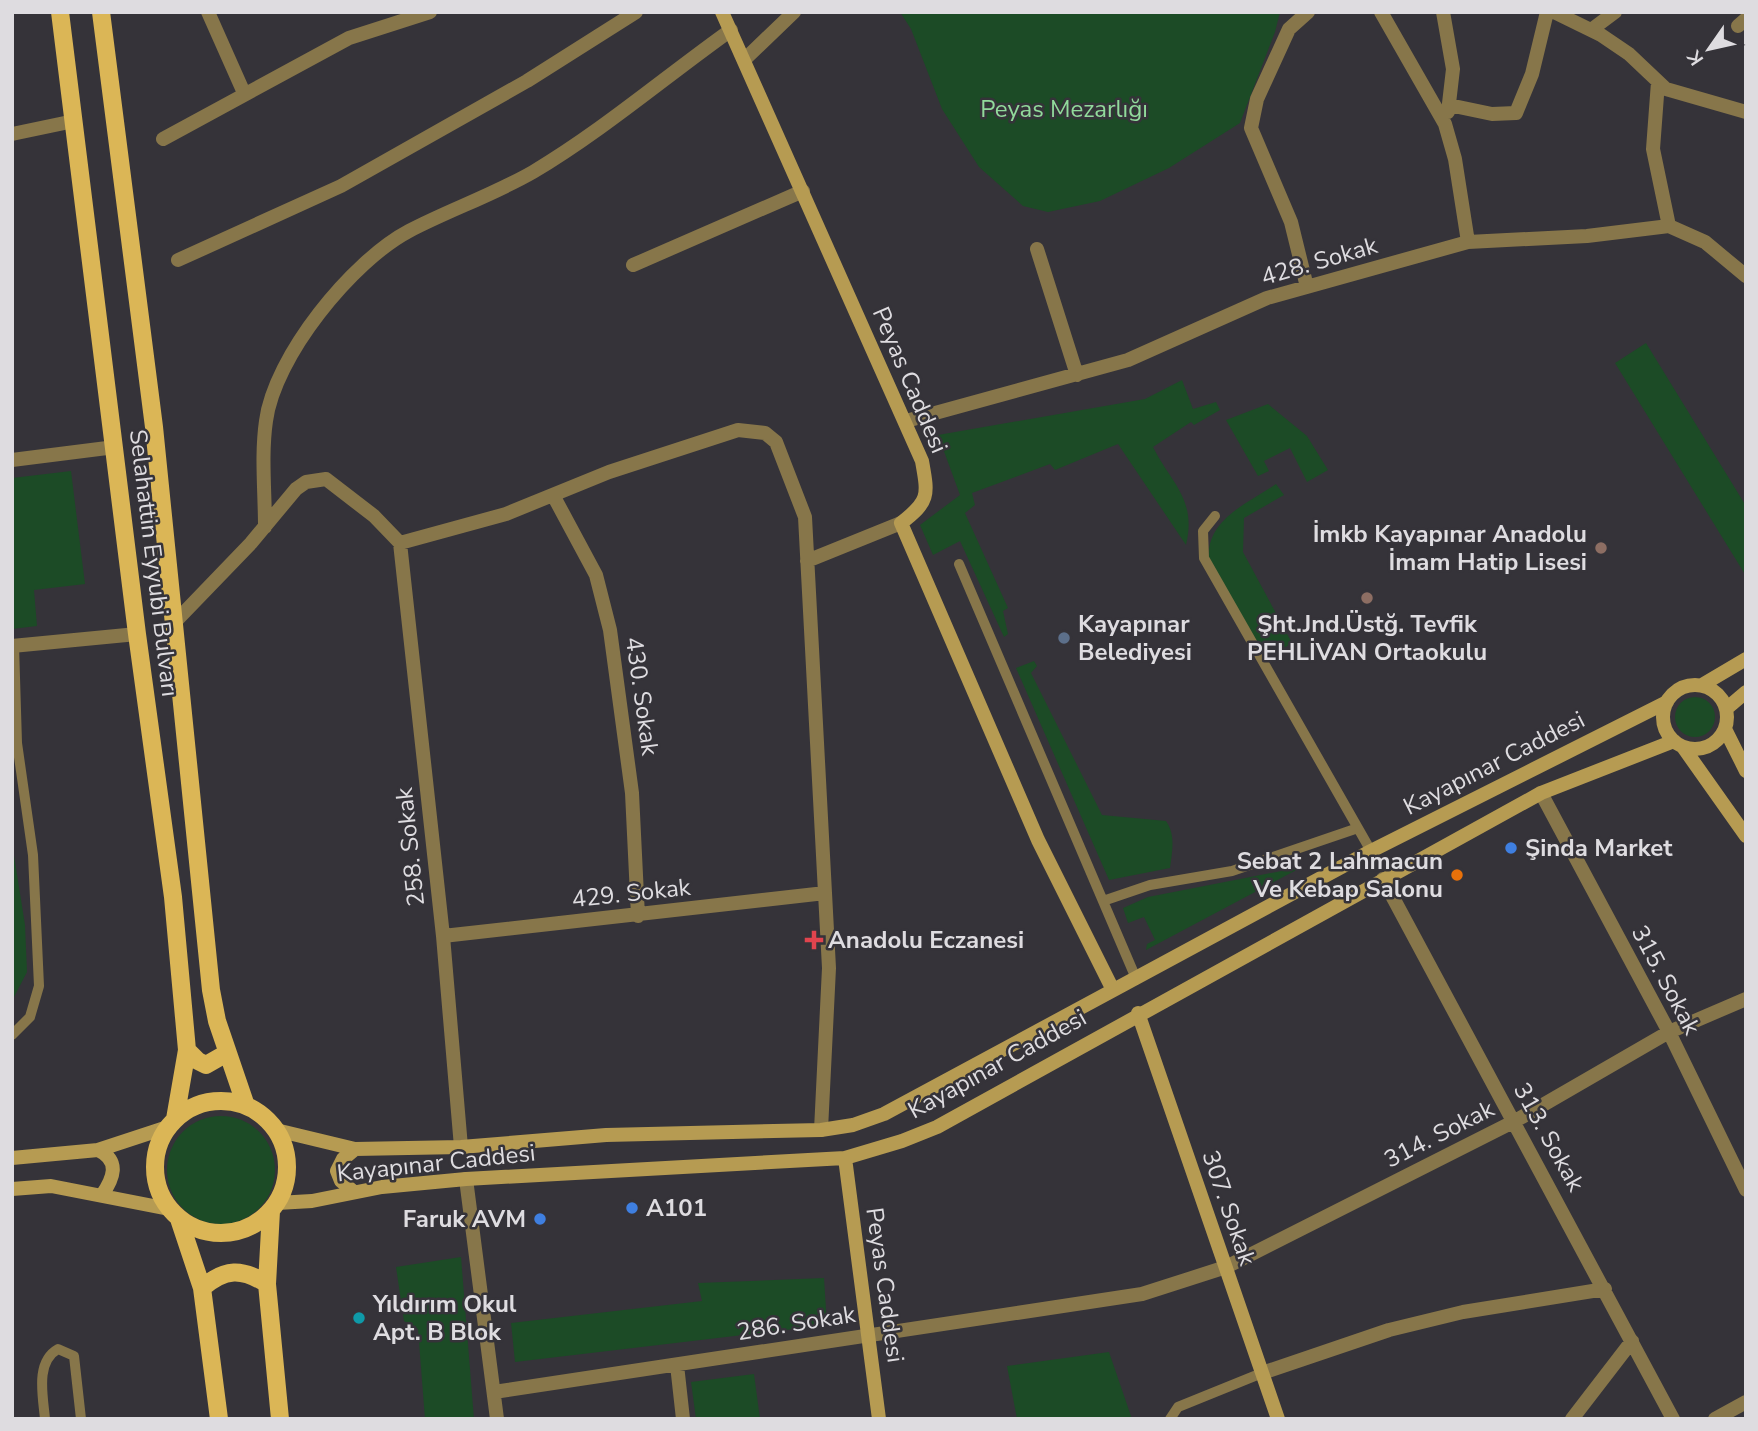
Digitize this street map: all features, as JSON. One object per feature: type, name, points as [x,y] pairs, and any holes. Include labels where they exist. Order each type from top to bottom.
[{"type":"main road","name":"Selahattin Eyyubi Bulvarı","points":[[60,12],[137,634],[173,897],[187,1050],[172,1123]]},
{"type":"main road","name":"Selahattin Eyyubi Bulvarı","points":[[101,12],[150,400],[211,990],[228,1054],[246,1106]]},
{"type":"main road","name":"Peyas Caddesi","points":[[722,12],[922,461],[928,495],[919,509],[901,523]]},
{"type":"main road","points":[[901,523],[1038,839],[1112,988]]},
{"type":"main road","points":[[1746,659],[1702,685],[1682,688],[1667,702],[1664,723],[1746,836]]},
{"type":"main road","points":[[1679,744],[1703,748],[1720,737],[1725,729],[1726,709],[1717,694],[1702,685]]},
{"type":"main road","points":[[1726,709],[1746,692]]},
{"type":"main road","name":"Kayapınar Caddesi","points":[[276,1130],[355,1149],[461,1147],[606,1135],[821,1130],[853,1125],[884,1114],[1112,988],[1371,851],[1667,702]]},
{"type":"main road","points":[[1725,729],[1746,771]]},
{"type":"main road","name":"Kayapınar Caddesi","points":[[274,1207],[354,1192],[466,1178],[845,1158],[902,1141],[937,1126],[1541,793],[1679,744]]},
{"type":"main road","name":"307. Sokak","points":[[1138,1013],[1278,1419]]},
{"type":"main road","points":[[187,1050],[206,1065],[228,1054]]},
{"type":"main road","points":[[12,1158],[99,1150],[172,1123],[191,1108],[209,1102],[228,1101],[246,1106],[262,1116],[276,1130],[284,1148],[287,1167],[285,1186],[274,1207],[255,1224],[237,1232],[216,1234],[197,1229],[174,1214],[102,1195],[51,1186],[12,1189]]},
{"type":"main road","points":[[172,1123],[158,1146],[154,1168],[158,1190],[174,1214],[202,1288],[219,1419]]},
{"type":"main road","points":[[354,1192],[341,1181],[337,1171],[343,1159],[355,1149]]},
{"type":"main road","points":[[99,1150],[112,1161],[114,1170],[112,1181],[102,1195]]},
{"type":"main road","name":"Peyas Caddesi","points":[[845,1158],[879,1419]]},
{"type":"main road","points":[[274,1207],[267,1284],[280,1419]]},
{"type":"main road","points":[[202,1288],[217,1276],[232,1270],[252,1274],[267,1284]]},
{"type":"street","points":[[208,12],[244,93]]},
{"type":"street","points":[[163,139],[349,38],[398,18],[430,12]]},
{"type":"street","points":[[178,260],[341,186],[527,81],[636,12]]},
{"type":"street","points":[[744,60],[794,12]]},
{"type":"street","points":[[1307,287],[1291,222],[1251,128],[1257,99],[1289,29],[1308,12]]},
{"type":"street","points":[[1381,12],[1445,124],[1455,159],[1468,242]]},
{"type":"street","points":[[1443,12],[1453,69],[1445,124]]},
{"type":"street","points":[[1449,105],[1492,114],[1516,113],[1532,74],[1547,12]]},
{"type":"street","points":[[1555,12],[1591,30],[1629,54],[1667,89],[1746,112]]},
{"type":"street","points":[[1591,30],[1615,12]]},
{"type":"street","points":[[265,527],[265,419],[289,353],[344,285],[366,262],[406,232],[516,182],[555,159],[731,30]]},
{"type":"street","points":[[1658,82],[1653,149],[1669,226],[1705,242],[1746,276]]},
{"type":"street","points":[[12,134],[74,121]]},
{"type":"street","points":[[633,265],[803,191]]},
{"type":"street","name":"428. Sokak","points":[[906,421],[1128,360],[1267,298],[1468,242],[1587,236],[1669,226]]},
{"type":"street","points":[[1037,249],[1077,375]]},
{"type":"street","points":[[174,623],[265,527],[296,489],[306,482],[326,479],[374,516],[400,543],[506,514],[609,472],[738,430],[765,433],[776,442],[805,517],[829,968],[821,1130]]},
{"type":"street","points":[[12,460],[115,447]]},
{"type":"street","name":"430. Sokak","points":[[552,495],[596,575],[610,630],[632,793],[638,916]]},
{"type":"street","points":[[807,561],[901,523]]},
{"type":"street","name":"258. Sokak","points":[[400,543],[443,936],[461,1147]]},
{"type":"street","points":[[13,645],[137,634]]},
{"type":"street","name":"315. Sokak","points":[[1541,793],[1669,1032],[1746,1190]]},
{"type":"street","name":"313. Sokak","points":[[1383,879],[1673,1419]]},
{"type":"street","name":"429. Sokak","points":[[443,936],[825,893]]},
{"type":"street","name":"314. Sokak","points":[[1226,1267],[1514,1121],[1669,1032],[1746,999]]},
{"type":"street","points":[[466,1178],[497,1419]]},
{"type":"street","name":"286. Sokak","points":[[494,1392],[1142,1294],[1226,1267]]},
{"type":"street","points":[[1262,1373],[1389,1330],[1463,1312],[1605,1289]]},
{"type":"street","points":[[1572,1419],[1632,1340]]},
{"type":"street","points":[[677,1365],[683,1419]]},
{"type":"street","points":[[1715,1419],[1746,1402]]},
{"type":"lane","points":[[1215,516],[1203,531],[1204,558],[1371,851]]},
{"type":"lane","points":[[959,564],[1135,976]]},
{"type":"lane","points":[[12,1035],[30,1017],[39,986],[33,855],[15,743],[13,645]]},
{"type":"lane","points":[[1103,901],[1150,884],[1232,871],[1357,828]]},
{"type":"lane","points":[[45,1419],[43,1364],[49,1354],[58,1349],[74,1356],[81,1419]]},
{"type":"lane","points":[[1170,1419],[1178,1407],[1262,1373]]},
{"type":"green space","name":"Peyas Mezarlığı","points":[[900,12],[1280,12],[1240,123],[1169,168],[1100,201],[1048,212],[1023,206],[979,167],[942,109],[911,29]]},
{"type":"green space","points":[[1646,343],[1746,506],[1746,576],[1615,363]]},
{"type":"green space","points":[[1182,380],[1193,409],[1216,402],[1220,410],[1194,425],[1191,422],[1153,447],[1185,503],[1188,515],[1186,545],[1118,444],[1055,470],[1050,464],[972,493],[975,505],[965,513],[1008,608],[1003,611],[1008,634],[1004,637],[960,541],[933,555],[920,525],[960,495],[938,435],[1145,399]]},
{"type":"green space","points":[[1268,404],[1307,436],[1328,470],[1307,482],[1290,448],[1264,461],[1269,471],[1258,476],[1226,420]]},
{"type":"green space","points":[[71,471],[85,584],[34,590],[37,626],[12,629],[12,478]]},
{"type":"green space","points":[[1276,484],[1284,495],[1244,518],[1243,552],[1292,643],[1265,660],[1209,560],[1210,546],[1221,523],[1241,506]]},
{"type":"green space","points":[[1034,661],[1037,666],[1031,673],[1102,815],[1166,821],[1172,838],[1170,868],[1109,880],[1016,668]]},
{"type":"green space","points":[[1695,697],[1709,703],[1715,717],[1709,731],[1695,737],[1681,731],[1675,717],[1681,703]]},
{"type":"green space","points":[[12,843],[25,925],[27,972],[12,1001]]},
{"type":"green space","points":[[1302,867],[1146,950],[1147,944],[1155,940],[1144,917],[1128,923],[1123,908],[1148,897]]},
{"type":"green space","points":[[221,1116],[242,1120],[259,1132],[271,1149],[275,1170],[271,1191],[259,1208],[242,1220],[221,1224],[200,1220],[183,1208],[171,1191],[167,1170],[171,1149],[183,1132],[200,1120]]},
{"type":"green space","points":[[461,1257],[474,1419],[425,1419],[418,1329],[404,1321],[396,1267]]},
{"type":"green space","points":[[824,1278],[827,1325],[515,1362],[511,1323],[702,1301],[698,1283]]},
{"type":"green space","points":[[1109,1352],[1132,1419],[1017,1419],[1007,1366]]},
{"type":"green space","points":[[754,1374],[760,1419],[696,1419],[691,1382]]},
{"type":"place","name":"İmkb Kayapınar Anadolu İmam Hatip Lisesi","points":[[1601,548]]},
{"type":"place","name":"Şht.Jnd.Üstğ. Tevfik PEHLİVAN Ortaokulu","points":[[1367,598]]},
{"type":"place","name":"Kayapınar Belediyesi","points":[[1064,638]]},
{"type":"place","name":"Şinda Market","points":[[1511,848]]},
{"type":"place","name":"Sebat 2 Lahmacun Ve Kebap Salonu","points":[[1457,875]]},
{"type":"place","name":"Anadolu Eczanesi","points":[[814,940]]},
{"type":"place","name":"A101","points":[[632,1208]]},
{"type":"place","name":"Faruk AVM","points":[[540,1219]]},
{"type":"place","name":"Yıldırım Okul Apt. B Blok","points":[[359,1318]]}]
